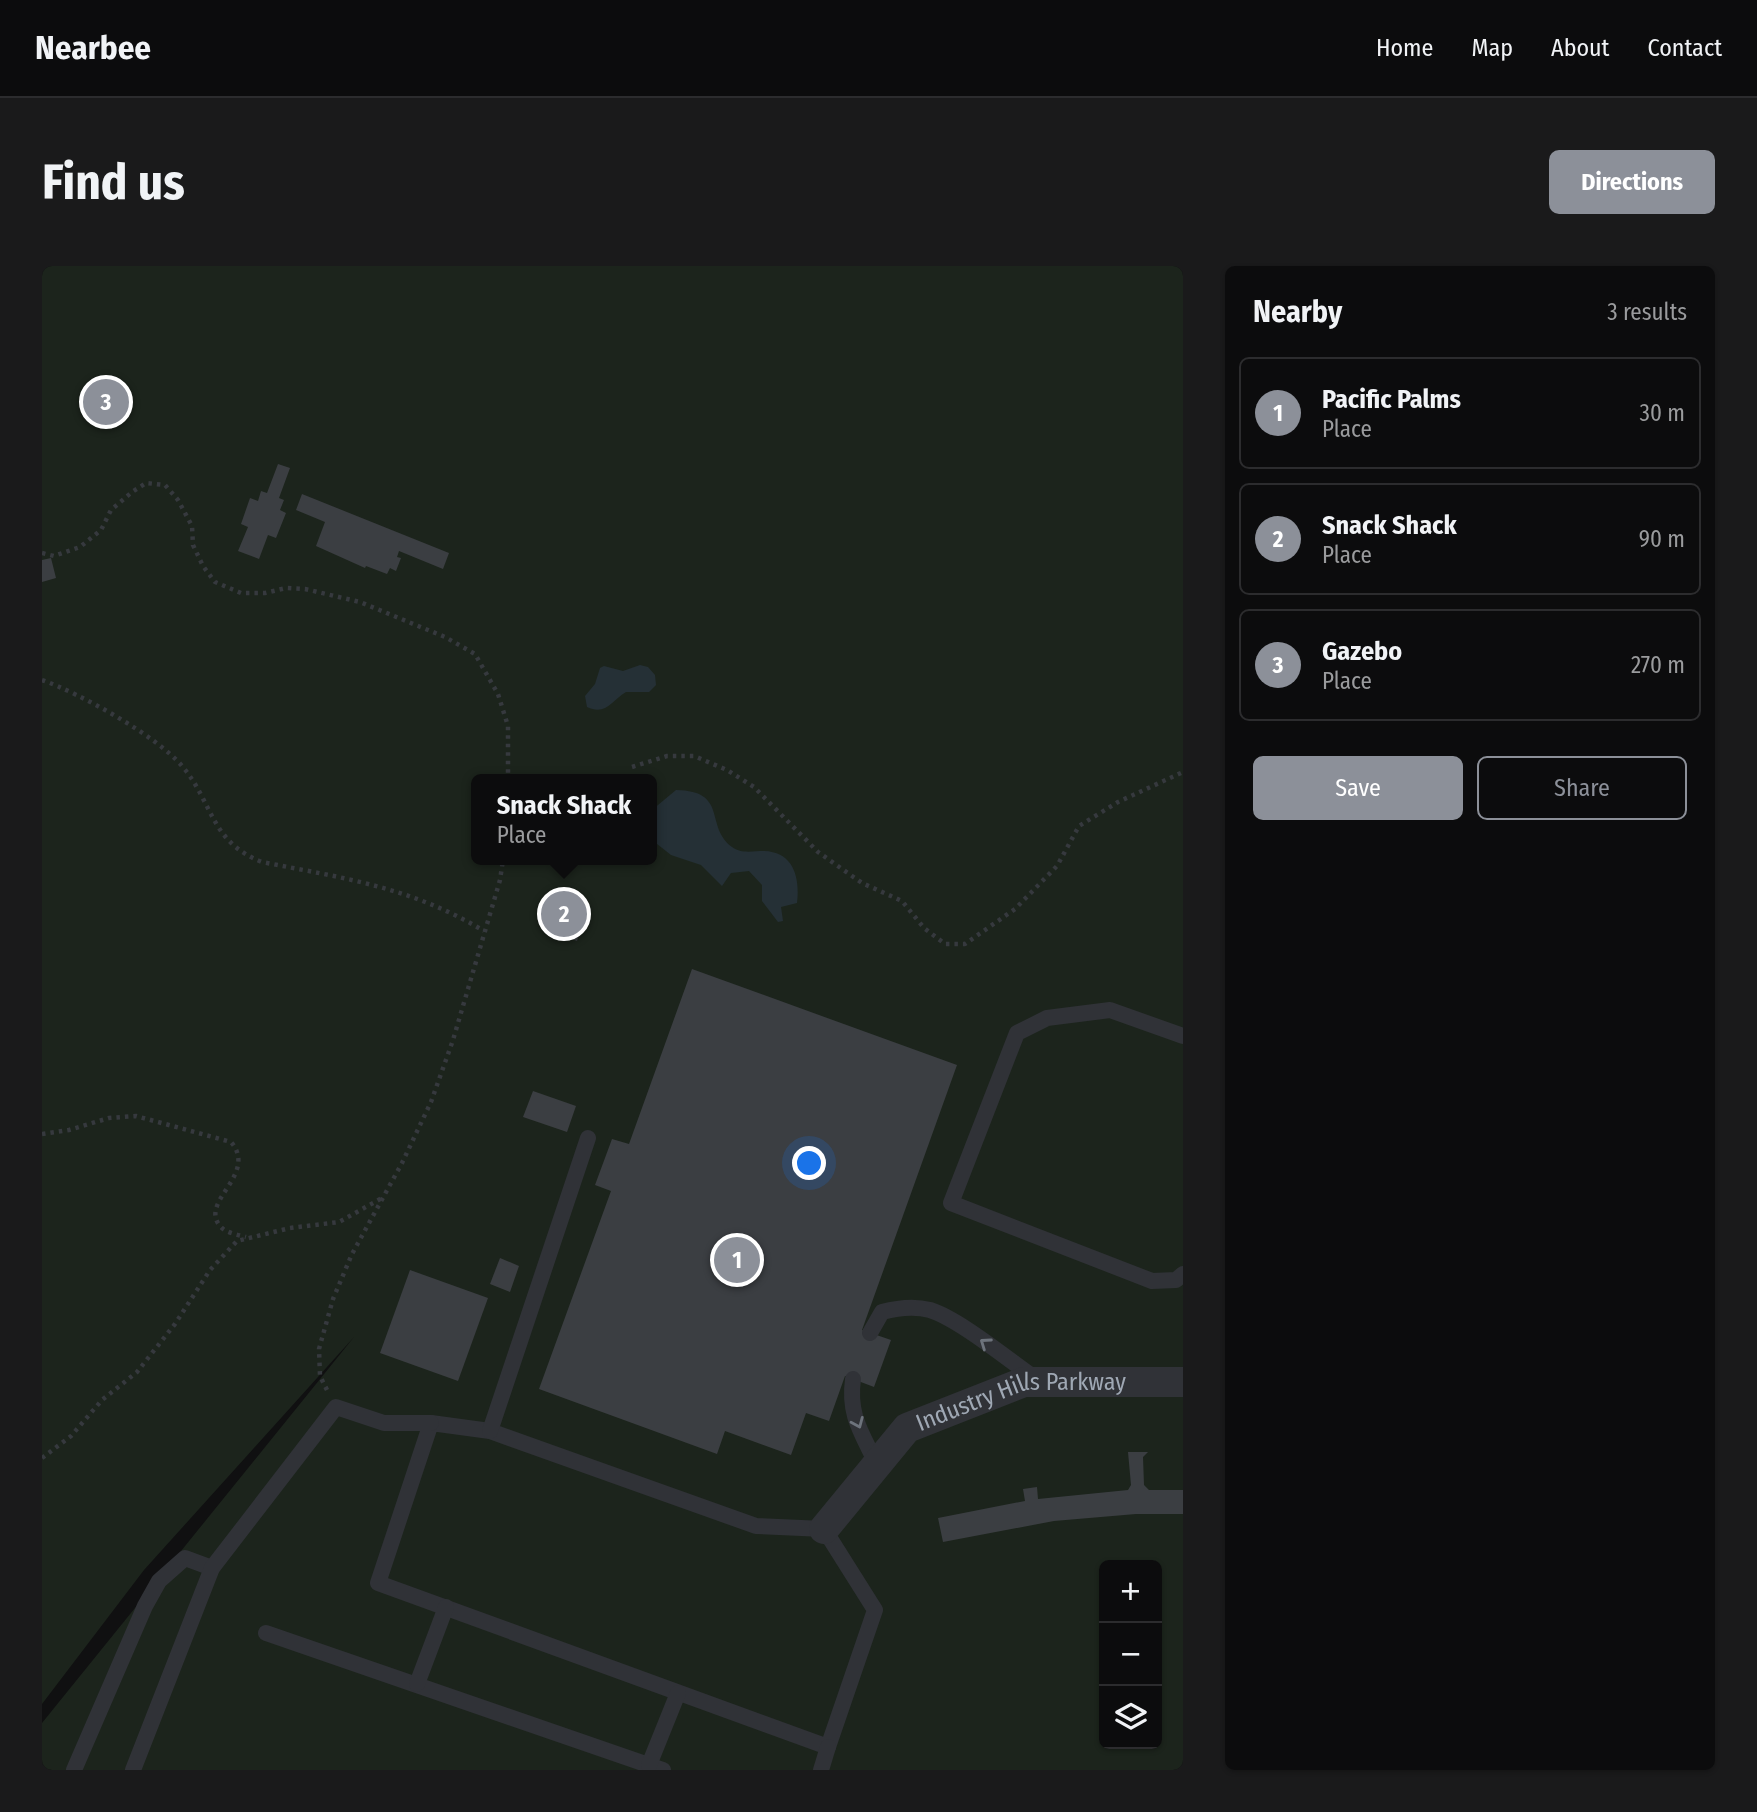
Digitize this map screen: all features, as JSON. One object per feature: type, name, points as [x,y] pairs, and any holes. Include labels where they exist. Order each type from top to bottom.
[{"type":"street","name":"Industry Hills Parkway","points":[[824,1529],[908,1429],[1024,1382],[1183,1382]]},
{"type":"lane","points":[[1183,1036],[1110,1010],[1047,1018],[1017,1033],[951,1203],[1152,1281],[1177,1280],[1183,1274]]},
{"type":"lane","points":[[489,1431],[588,1138]]},
{"type":"lane","points":[[870,1333],[882,1312],[896,1308],[929,1310],[966,1330],[1041,1382]]},
{"type":"lane","points":[[853,1379],[851,1406],[877,1465]]},
{"type":"lane","points":[[133,1770],[212,1568],[336,1406],[384,1423],[431,1423],[489,1431],[756,1526],[824,1529],[875,1610],[821,1770]]},
{"type":"lane","points":[[431,1423],[378,1583],[828,1747]]},
{"type":"lane","points":[[74,1770],[145,1606],[159,1581],[185,1558],[212,1568]]},
{"type":"lane","points":[[416,1684],[446,1608]]},
{"type":"lane","points":[[266,1633],[656,1767],[678,1693]]},
{"type":"path","points":[[42,553],[54,556],[80,547],[101,530],[111,510],[132,492],[146,483],[165,485],[178,500],[192,526],[193,545],[203,566],[215,582],[241,593],[265,593],[286,588],[304,589],[360,602],[445,637],[475,654],[498,694],[508,726],[508,774]]},
{"type":"path","points":[[42,680],[69,689],[168,752],[183,767],[221,832],[234,847],[247,856],[262,862],[354,879],[426,901],[484,930]]},
{"type":"path","points":[[632,767],[667,756],[680,756],[694,757],[727,770],[754,787],[818,852],[862,883],[902,901],[924,928],[945,944],[965,944],[1015,909],[1057,866],[1079,826],[1118,802],[1183,772]]},
{"type":"path","points":[[336,1406],[320,1376],[319,1349],[333,1299],[352,1254],[402,1163],[431,1102],[453,1040],[502,865]]},
{"type":"path","points":[[42,1134],[69,1130],[109,1118],[136,1116],[231,1142],[237,1150],[239,1160],[237,1174],[222,1195],[216,1220],[222,1229],[247,1238]]},
{"type":"path","points":[[42,1458],[71,1436],[102,1400],[137,1371],[175,1324],[210,1270],[237,1241],[290,1228],[339,1222],[382,1198]]},
{"type":"shaded area","points":[[42,266],[1183,266],[1183,1770],[42,1770],[42,1723],[354,1337],[144,1570],[42,1704]]},
{"type":"shaded area","points":[[640,665],[648,667],[655,675],[656,685],[649,692],[626,692],[604,709],[587,707],[585,696],[595,684],[600,668],[604,666],[623,671]]},
{"type":"shaded area","points":[[676,790],[703,796],[710,803],[724,839],[732,847],[743,851],[774,852],[788,861],[796,876],[797,903],[781,907],[783,921],[778,922],[762,901],[762,885],[749,871],[731,873],[722,886],[701,865],[671,855],[657,844],[657,806]]},
{"type":"building","points":[[106,393],[112,396],[115,402],[112,408],[106,411],[100,408],[97,402],[100,396]]},
{"type":"building","points":[[278,464],[290,468],[279,498],[284,500],[280,510],[286,513],[276,538],[268,535],[259,559],[238,551],[248,527],[241,524],[250,498],[258,501],[261,491],[267,493]]},
{"type":"building","points":[[302,494],[449,553],[443,569],[399,551],[397,557],[401,558],[396,571],[390,568],[387,574],[366,566],[365,568],[316,546],[325,522],[296,510]]},
{"type":"building","points":[[51,558],[56,578],[42,582],[42,560]]},
{"type":"building","points":[[554,899],[574,904],[583,922],[577,941],[544,929]]},
{"type":"building","points":[[692,969],[957,1065],[862,1330],[891,1340],[874,1387],[845,1376],[829,1421],[806,1413],[791,1455],[725,1431],[717,1454],[539,1389],[611,1191],[595,1185],[612,1139],[629,1144]]},
{"type":"building","points":[[533,1091],[576,1106],[567,1132],[523,1117]]},
{"type":"building","points":[[500,1258],[519,1266],[510,1292],[490,1284]]},
{"type":"building","points":[[410,1270],[488,1298],[458,1381],[380,1353]]},
{"type":"building","points":[[1128,1452],[1148,1452],[1143,1457],[1144,1485],[1149,1490],[1183,1490],[1183,1514],[1136,1514],[1054,1521],[943,1542],[938,1518],[1025,1501],[1023,1489],[1037,1487],[1038,1499],[1128,1490],[1131,1485]]},
{"type":"place","name":"Gazebo","points":[[106,402]]},
{"type":"place","name":"Snack Shack","points":[[564,914]]},
{"type":"place","name":"Pacific Palms","points":[[737,1260]]}]
